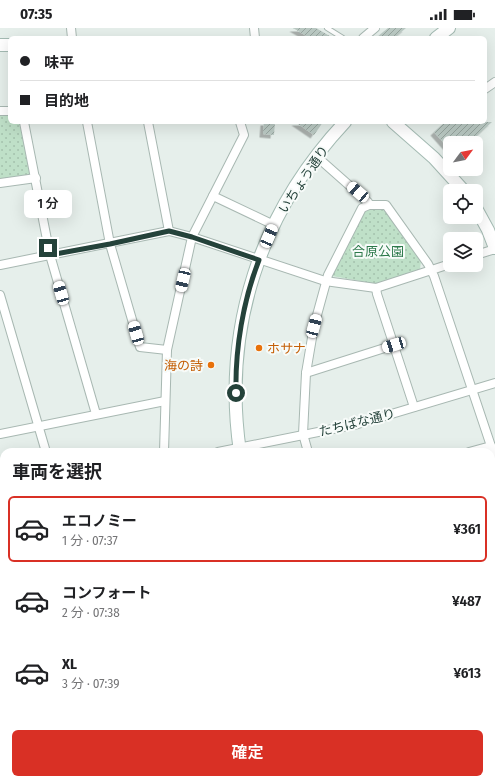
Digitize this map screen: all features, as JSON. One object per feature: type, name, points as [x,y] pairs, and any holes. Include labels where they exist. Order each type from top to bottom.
[{"type":"street","points":[[365,36],[374,28]]},
{"type":"street","points":[[439,36],[449,28]]},
{"type":"street","points":[[24,124],[50,255],[96,414]]},
{"type":"street","points":[[87,124],[110,244],[140,347],[167,350]]},
{"type":"street","points":[[148,124],[169,231]]},
{"type":"street","points":[[164,448],[164,400],[167,350],[192,237],[244,135],[241,124]]},
{"type":"street","name":"いちょう通り","points":[[240,448],[237,422],[236,378],[239,343],[245,306],[253,275],[284,204],[316,156],[343,124]]},
{"type":"street","points":[[395,124],[434,158],[458,184]]},
{"type":"street","points":[[316,156],[368,202],[369,205]]},
{"type":"street","points":[[0,183],[36,178]]},
{"type":"street","points":[[213,196],[274,225]]},
{"type":"street","points":[[307,448],[303,434],[306,373],[314,326],[325,281],[362,208],[369,205],[386,205],[432,270],[491,446],[484,448]]},
{"type":"street","points":[[483,221],[495,249],[483,253]]},
{"type":"street","points":[[0,265],[169,231],[192,237],[325,281],[376,288],[443,266]]},
{"type":"street","points":[[376,288],[414,407]]},
{"type":"street","points":[[0,295],[45,448]]},
{"type":"street","points":[[306,373],[394,345]]},
{"type":"street","name":"たちばな通り","points":[[248,448],[303,434],[358,424],[495,383]]},
{"type":"street","points":[[0,434],[164,400]]},
{"type":"lane","points":[[327,28],[340,36]]},
{"type":"green space","points":[[0,111],[8,111],[8,124],[24,124],[36,178],[0,183]]},
{"type":"green space","name":"合原公園","points":[[371,209],[386,210],[421,260],[420,270],[377,284],[332,276],[364,212]]},
{"type":"building","points":[[293,28],[316,28],[330,36],[307,36]]},
{"type":"building","points":[[388,28],[406,28],[396,36],[378,36]]},
{"type":"building","points":[[487,122],[492,122],[477,136],[443,136],[443,142],[434,132],[443,124],[487,124]]},
{"type":"building","points":[[264,124],[275,124],[274,135],[263,134]]},
{"type":"building","points":[[298,124],[322,124],[314,135]]},
{"type":"place","name":"ホサナ","points":[[259,348]]},
{"type":"place","name":"海の詩","points":[[211,365]]},
{"type":"route","points":[[48,248],[50,255],[169,231],[192,237],[259,260],[253,275],[245,306],[239,343],[236,393]]}]
